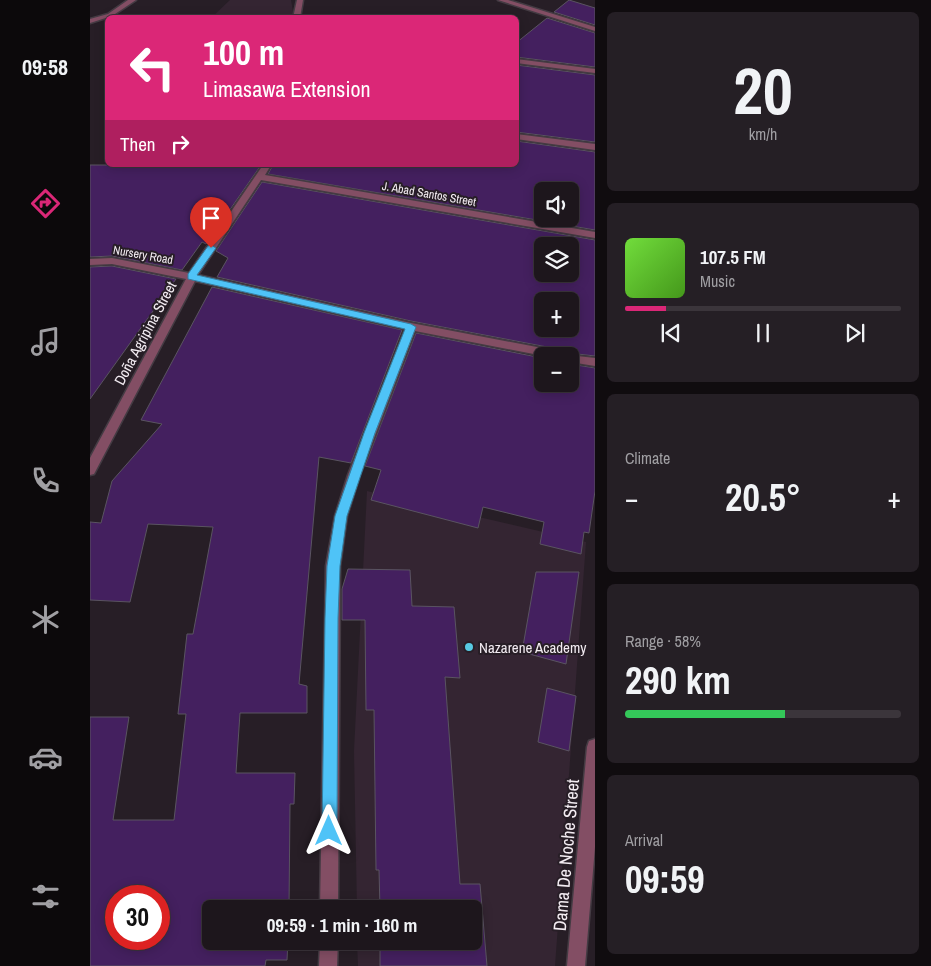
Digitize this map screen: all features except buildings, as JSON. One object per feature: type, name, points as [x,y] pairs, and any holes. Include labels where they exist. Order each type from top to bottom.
[{"type":"street","points":[[110,15],[132,0]]},
{"type":"street","points":[[297,15],[300,0]]},
{"type":"street","points":[[501,0],[595,29]]},
{"type":"street","points":[[90,21],[105,16]]},
{"type":"street","points":[[519,61],[595,72]]},
{"type":"street","points":[[519,136],[595,147]]},
{"type":"street","name":"Doña Agripina Street","points":[[90,470],[192,277],[266,167]]},
{"type":"street","name":"J. Abad Santos Street","points":[[260,177],[595,236]]},
{"type":"street","name":"Nursery Road","points":[[90,262],[112,261],[192,277],[411,327],[534,350]]},
{"type":"street","points":[[329,900],[331,635],[334,566],[341,516],[354,475],[411,327]]},
{"type":"street","points":[[579,359],[595,362]]},
{"type":"street","name":"Dama De Noche Street","points":[[576,966],[595,747]]},
{"type":"street","points":[[328,950],[328,966]]},
{"type":"shaded area","points":[[230,0],[291,0],[294,15],[214,15]]},
{"type":"shaded area","name":"Nazarene Academy","points":[[367,491],[586,542],[555,966],[358,966],[357,950],[482,950],[482,900],[357,900],[354,751]]},
{"type":"place","name":"Nazarene Academy","points":[[469,647]]},
{"type":"route","points":[[211,248],[192,277],[411,327],[369,433],[341,516],[334,566],[331,635],[329,831]]}]
